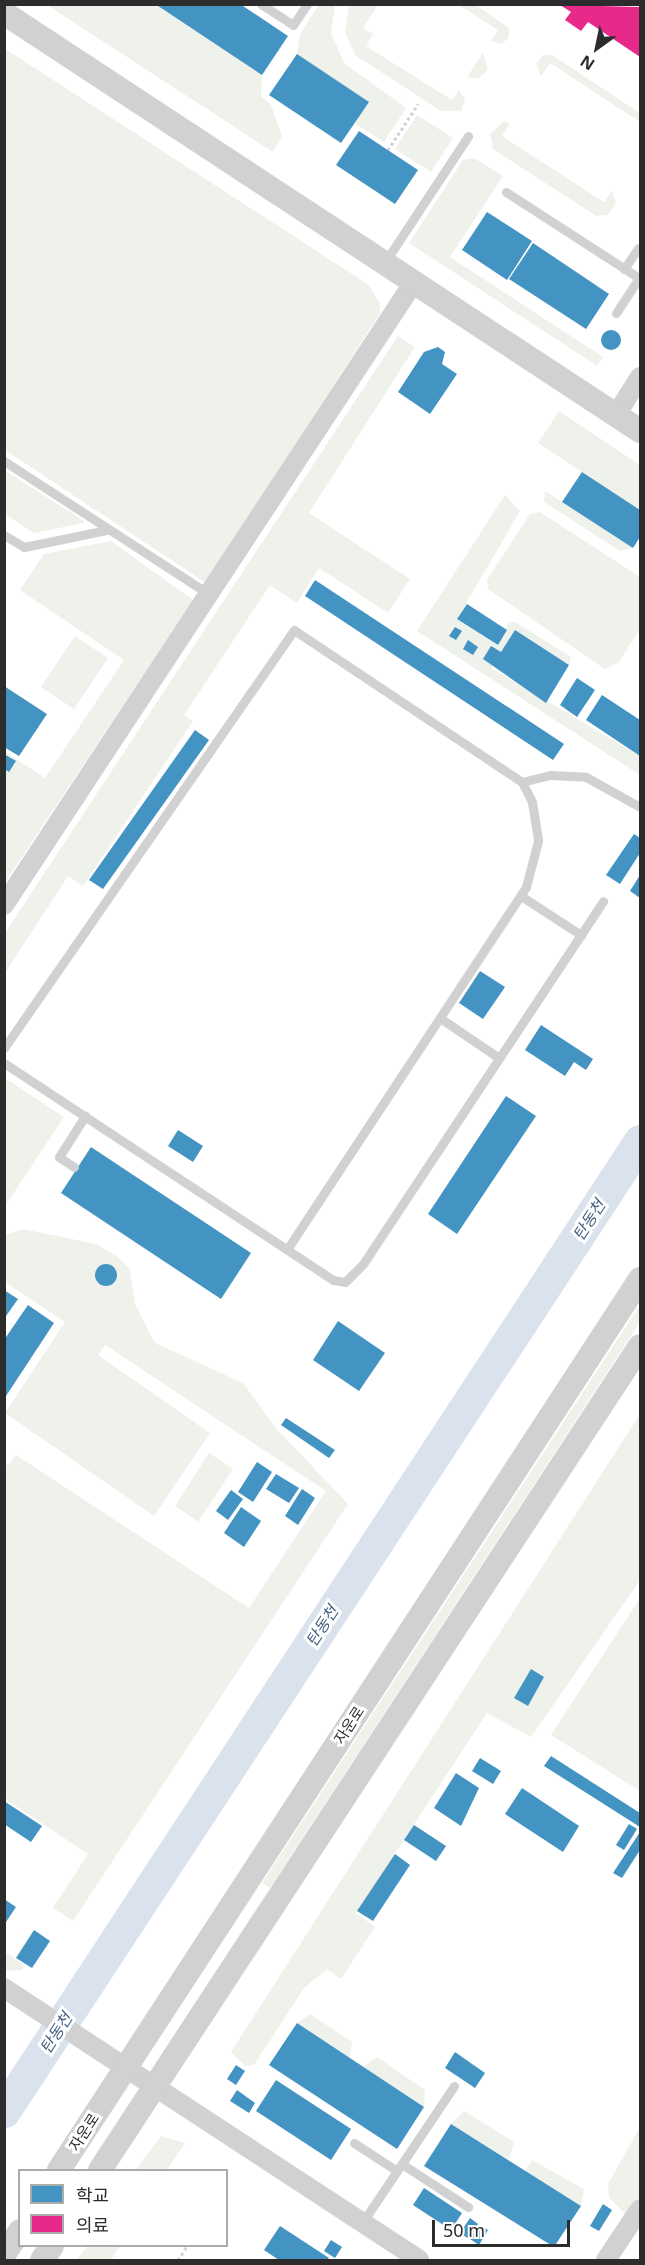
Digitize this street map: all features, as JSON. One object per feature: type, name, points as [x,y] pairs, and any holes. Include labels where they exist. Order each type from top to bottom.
[{"type":"street","points":[[4,13],[640,431]]},
{"type":"street","points":[[4,905],[414,282]]},
{"type":"street","points":[[616,415],[640,377]]},
{"type":"street","name":"자운로","points":[[60,2169],[640,1280]]},
{"type":"street","points":[[101,2169],[640,1346]]},
{"type":"street","points":[[4,1988],[419,2260]]},
{"type":"street","points":[[606,2260],[640,2209]]},
{"type":"street","points":[[4,2253],[18,2234]]},
{"type":"street","points":[[42,2260],[51,2247]]},
{"type":"lane","points":[[261,4],[293,25],[307,4]]},
{"type":"lane","points":[[384,263],[468,136]]},
{"type":"lane","points":[[506,192],[639,278],[616,313]]},
{"type":"lane","points":[[624,269],[638,248]]},
{"type":"lane","points":[[4,462],[209,594]]},
{"type":"lane","points":[[4,535],[24,547],[107,530]]},
{"type":"lane","points":[[4,1048],[294,630],[522,782],[532,802],[538,841],[521,896],[287,1249]]},
{"type":"lane","points":[[522,782],[551,775],[586,777],[640,807]]},
{"type":"lane","points":[[521,896],[581,935]]},
{"type":"lane","points":[[4,1063],[333,1280],[354,1275],[603,901]]},
{"type":"lane","points":[[440,1018],[499,1058]]},
{"type":"lane","points":[[75,1167],[59,1157],[85,1116]]},
{"type":"lane","points":[[362,2223],[454,2086]]},
{"type":"lane","points":[[354,2143],[468,2207]]},
{"type":"path","points":[[388,150],[418,104]]},
{"type":"path","points":[[178,2260],[186,2247]]},
{"type":"shaded area","points":[[47,5],[155,5],[262,75],[261,96],[271,105],[282,136],[273,152]]},
{"type":"shaded area","points":[[319,5],[335,5],[331,33],[344,63],[406,108],[384,142],[354,123],[369,102],[297,54],[300,34]]},
{"type":"shaded area","points":[[349,5],[378,5],[363,28],[373,34],[366,46],[452,100],[459,90],[465,100],[461,111],[441,111],[355,55],[345,32]]},
{"type":"shaded area","points":[[459,5],[476,5],[509,28],[509,38],[501,44],[491,41],[498,30]]},
{"type":"shaded area","points":[[4,48],[369,285],[380,304],[380,313],[206,583],[5,450]]},
{"type":"shaded area","points":[[483,53],[488,70],[478,79],[467,77]]},
{"type":"shaded area","points":[[543,55],[552,55],[640,113],[640,122],[550,63],[541,76],[536,64]]},
{"type":"shaded area","points":[[417,115],[453,138],[431,172],[395,149]]},
{"type":"shaded area","points":[[504,121],[510,124],[502,136],[604,202],[612,191],[616,202],[608,215],[596,216],[493,149],[490,134]]},
{"type":"shaded area","points":[[474,158],[503,176],[450,257],[603,357],[597,366],[409,243],[463,160]]},
{"type":"shaded area","points":[[398,336],[415,347],[309,513],[410,579],[388,613],[319,568],[297,603],[270,585],[184,715],[193,721],[83,886],[68,876],[5,973],[5,933]]},
{"type":"shaded area","points":[[559,411],[640,465],[640,510],[538,443]]},
{"type":"shaded area","points":[[4,470],[84,523],[34,533],[5,514]]},
{"type":"shaded area","points":[[545,491],[633,548],[620,551],[544,502]]},
{"type":"shaded area","points":[[505,495],[520,511],[457,619],[497,645],[509,622],[515,622],[571,657],[569,665],[515,630],[491,668],[640,756],[640,775],[417,631]]},
{"type":"shaded area","points":[[540,512],[640,577],[640,629],[619,662],[605,669],[488,589],[487,580],[530,514]]},
{"type":"shaded area","points":[[111,541],[193,600],[6,881],[4,751],[45,778],[124,660],[20,590],[44,554]]},
{"type":"shaded area","points":[[75,636],[108,658],[74,709],[41,687]]},
{"type":"shaded area","points":[[5,1078],[64,1117],[5,1206]]},
{"type":"shaded area","points":[[23,1229],[96,1244],[117,1256],[130,1269],[135,1304],[155,1343],[243,1383],[276,1428],[348,1504],[73,1921],[53,1908],[88,1854],[5,1799],[5,1463],[9,1465],[16,1455],[249,1608],[326,1491],[105,1345],[98,1355],[210,1433],[154,1516],[5,1413],[65,1322],[5,1282],[5,1235]]},
{"type":"shaded area","points":[[640,1305],[640,1322],[270,1888],[262,1883]]},
{"type":"shaded area","points":[[640,1414],[640,1580],[531,1737],[487,1713],[356,1913],[375,1927],[341,1979],[327,1969],[304,1988],[254,2065],[245,2066],[231,2052]]},
{"type":"shaded area","points":[[209,1453],[233,1469],[198,1522],[175,1506]]},
{"type":"shaded area","points":[[640,1598],[640,1791],[551,1735]]},
{"type":"shaded area","points":[[5,1952],[24,1965],[22,1970],[5,1971]]},
{"type":"shaded area","points":[[310,2014],[352,2042],[350,2058],[297,2023]]},
{"type":"shaded area","points":[[377,2057],[425,2090],[424,2107],[363,2067]]},
{"type":"shaded area","points":[[464,2111],[514,2142],[509,2160],[451,2124]]},
{"type":"shaded area","points":[[640,2127],[640,2195],[627,2216],[609,2197],[608,2184]]},
{"type":"shaded area","points":[[161,2136],[185,2143],[168,2169],[137,2169]]},
{"type":"shaded area","points":[[532,2160],[584,2189],[581,2206],[525,2171]]},
{"type":"shaded area","points":[[86,2247],[119,2247],[111,2260],[77,2260]]},
{"type":"building: 학교","points":[[155,4],[240,4],[288,36],[262,75]]},
{"type":"building: 학교","points":[[297,54],[369,102],[341,143],[269,95]]},
{"type":"building: 학교","points":[[359,131],[418,170],[395,204],[336,165]]},
{"type":"building: 학교","points":[[487,212],[532,241],[507,280],[462,250]]},
{"type":"building: 학교","points":[[533,243],[609,294],[586,329],[509,279]]},
{"type":"building: 학교","points":[[611,330],[618,333],[621,340],[618,347],[611,350],[604,347],[601,340],[604,333]]},
{"type":"building: 학교","points":[[438,347],[445,352],[442,364],[457,374],[430,414],[398,392],[424,352]]},
{"type":"building: 학교","points":[[582,472],[640,510],[640,537],[633,548],[562,502]]},
{"type":"building: 학교","points":[[315,580],[564,744],[553,760],[305,596]]},
{"type":"building: 학교","points":[[467,604],[507,630],[498,645],[457,619]]},
{"type":"building: 학교","points":[[455,627],[462,631],[456,640],[449,636]]},
{"type":"building: 학교","points":[[515,630],[569,665],[546,703],[483,659],[491,646],[501,652]]},
{"type":"building: 학교","points":[[468,640],[478,647],[473,655],[463,649]]},
{"type":"building: 학교","points":[[577,678],[595,690],[577,717],[560,705]]},
{"type":"building: 학교","points":[[4,686],[47,714],[19,756],[4,747]]},
{"type":"building: 학교","points":[[602,695],[640,720],[640,756],[586,720]]},
{"type":"building: 학교","points":[[195,730],[209,740],[103,889],[89,880]]},
{"type":"building: 학교","points":[[4,754],[16,761],[9,772],[4,769]]},
{"type":"building: 학교","points":[[634,834],[640,838],[640,853],[620,884],[606,875]]},
{"type":"building: 학교","points":[[640,875],[640,898],[630,891]]},
{"type":"building: 학교","points":[[480,971],[505,987],[483,1019],[459,1003]]},
{"type":"building: 학교","points":[[541,1025],[593,1059],[586,1070],[574,1062],[565,1076],[525,1050]]},
{"type":"building: 학교","points":[[506,1096],[536,1116],[457,1234],[428,1214]]},
{"type":"building: 학교","points":[[178,1130],[203,1146],[193,1162],[168,1146]]},
{"type":"building: 학교","points":[[91,1147],[251,1253],[221,1299],[61,1193]]},
{"type":"building: 학교","points":[[106,1264],[114,1267],[117,1275],[114,1283],[106,1286],[98,1283],[95,1275],[98,1267]]},
{"type":"building: 학교","points":[[4,1290],[18,1299],[4,1319]]},
{"type":"building: 학교","points":[[28,1305],[54,1323],[6,1396],[4,1340]]},
{"type":"building: 학교","points":[[338,1321],[385,1353],[359,1391],[313,1360]]},
{"type":"building: 학교","points":[[286,1418],[335,1450],[329,1458],[281,1425]]},
{"type":"building: 학교","points":[[257,1462],[272,1472],[253,1502],[238,1492]]},
{"type":"building: 학교","points":[[276,1474],[299,1488],[289,1503],[266,1489]]},
{"type":"building: 학교","points":[[302,1489],[315,1498],[298,1525],[285,1516]]},
{"type":"building: 학교","points":[[231,1490],[243,1499],[228,1520],[216,1511]]},
{"type":"building: 학교","points":[[241,1507],[261,1521],[244,1547],[224,1533]]},
{"type":"building: 학교","points":[[531,1669],[544,1677],[528,1706],[514,1698]]},
{"type":"building: 학교","points":[[551,1756],[640,1813],[640,1827],[544,1766]]},
{"type":"building: 학교","points":[[480,1758],[501,1771],[493,1784],[472,1771]]},
{"type":"building: 학교","points":[[456,1773],[479,1788],[461,1826],[434,1808]]},
{"type":"building: 학교","points":[[522,1788],[579,1826],[563,1852],[505,1814]]},
{"type":"building: 학교","points":[[4,1801],[42,1826],[31,1842],[4,1824]]},
{"type":"building: 학교","points":[[629,1824],[637,1829],[624,1850],[616,1845]]},
{"type":"building: 학교","points":[[414,1825],[446,1846],[436,1861],[404,1840]]},
{"type":"building: 학교","points":[[640,1832],[640,1850],[622,1878],[613,1873]]},
{"type":"building: 학교","points":[[395,1854],[410,1865],[373,1921],[357,1911]]},
{"type":"building: 학교","points":[[4,1899],[16,1907],[4,1925]]},
{"type":"building: 학교","points":[[34,1930],[50,1941],[32,1968],[16,1958]]},
{"type":"building: 학교","points":[[297,2023],[424,2107],[397,2149],[269,2065]]},
{"type":"building: 학교","points":[[455,2052],[485,2073],[475,2088],[445,2068]]},
{"type":"building: 학교","points":[[236,2065],[245,2071],[236,2085],[227,2079]]},
{"type":"building: 학교","points":[[276,2080],[351,2129],[331,2160],[256,2111]]},
{"type":"building: 학교","points":[[237,2090],[255,2103],[249,2113],[230,2101]]},
{"type":"building: 학교","points":[[451,2124],[581,2206],[554,2247],[424,2166]]},
{"type":"building: 학교","points":[[424,2188],[462,2213],[451,2230],[413,2205]]},
{"type":"building: 학교","points":[[603,2204],[612,2210],[599,2231],[590,2226]]},
{"type":"building: 학교","points":[[470,2218],[478,2224],[469,2239],[460,2233]]},
{"type":"building: 학교","points":[[479,2225],[488,2230],[479,2245],[470,2239]]},
{"type":"building: 학교","points":[[280,2226],[329,2258],[327,2260],[279,2260],[264,2250]]},
{"type":"building: 학교","points":[[331,2240],[342,2247],[335,2258],[324,2251]]},
{"type":"building: 의료","points":[[560,5],[640,7],[640,57],[588,22],[581,31],[565,20],[571,12]]},
{"type":"waterway","name":"탄동천","points":[[4,2111],[640,1141]]}]
